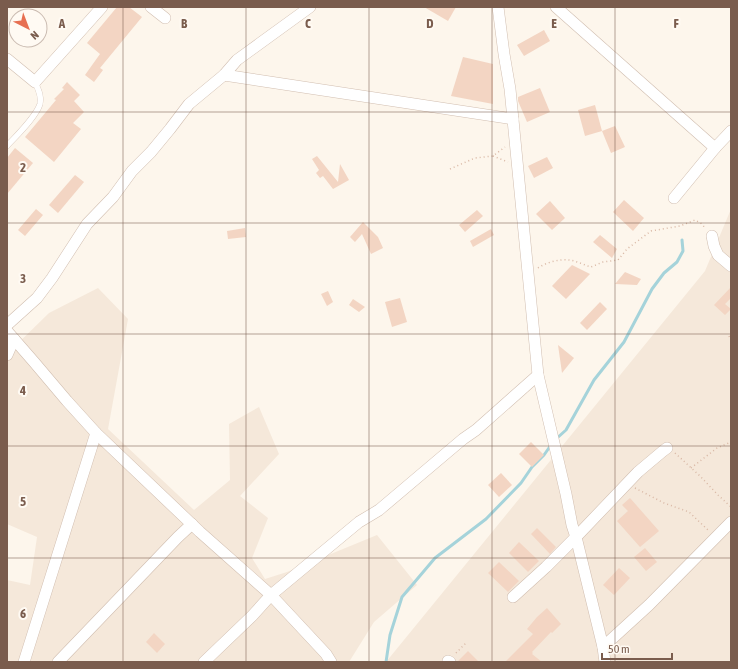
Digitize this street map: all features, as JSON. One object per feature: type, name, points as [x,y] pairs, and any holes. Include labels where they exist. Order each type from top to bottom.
[{"type":"street","points":[[7,59],[35,82],[102,7]]},
{"type":"street","points":[[151,7],[165,18]]},
{"type":"street","points":[[7,325],[37,298],[52,278],[87,224],[113,197],[132,171],[170,130],[189,104],[224,76],[237,60],[310,7]]},
{"type":"street","points":[[498,7],[510,89],[538,374],[572,525],[603,647],[605,662]]},
{"type":"street","points":[[556,7],[715,148]]},
{"type":"street","points":[[224,76],[513,119]]},
{"type":"street","points":[[674,198],[731,131]]},
{"type":"street","points":[[712,236],[718,255],[731,266]]},
{"type":"street","points":[[7,355],[10,335]]},
{"type":"street","points":[[10,335],[96,433],[192,524],[271,595],[326,654],[330,662]]},
{"type":"street","points":[[204,662],[252,616],[271,595],[359,522],[379,510],[463,439],[476,430],[538,374]]},
{"type":"street","points":[[24,662],[96,433]]},
{"type":"street","points":[[513,597],[546,567],[638,472],[667,448]]},
{"type":"street","points":[[603,647],[649,605],[731,522]]},
{"type":"street","points":[[58,662],[192,524]]},
{"type":"lane","points":[[7,146],[34,115],[40,103],[40,93],[35,82]]},
{"type":"path","points":[[493,156],[505,147],[515,135]]},
{"type":"path","points":[[450,169],[475,158],[493,156],[518,165]]},
{"type":"path","points":[[528,264],[534,271],[548,262],[560,260],[570,260],[591,267],[603,262],[618,260],[627,250],[651,231],[680,226],[696,220],[702,224],[712,236]]},
{"type":"path","points":[[729,336],[731,340]]},
{"type":"path","points":[[691,468],[717,448],[731,442]]},
{"type":"path","points":[[667,448],[671,449],[731,507]]},
{"type":"path","points":[[627,484],[664,503],[689,512],[715,539]]},
{"type":"path","points":[[449,661],[467,642]]},
{"type":"shaded area","points":[[731,209],[731,662],[386,662],[705,271]]},
{"type":"shaded area","points":[[98,288],[128,319],[108,429],[194,510],[230,480],[229,424],[259,407],[279,454],[240,496],[268,518],[252,558],[265,579],[287,572],[377,535],[417,585],[374,622],[349,662],[7,662],[7,580],[30,585],[37,537],[7,524],[7,354],[49,313]]},
{"type":"building","points":[[117,7],[129,7],[142,17],[100,68],[103,70],[94,82],[85,75],[100,54],[87,43]]},
{"type":"building","points":[[424,7],[456,7],[448,21]]},
{"type":"building","points":[[544,30],[550,41],[524,56],[517,45]]},
{"type":"building","points":[[463,57],[493,64],[493,104],[451,96]]},
{"type":"building","points":[[67,82],[80,95],[74,101],[84,112],[73,123],[81,129],[54,162],[25,137],[56,100],[54,99],[64,89],[62,88]]},
{"type":"building","points":[[540,88],[550,112],[527,122],[518,101],[518,97]]},
{"type":"building","points":[[595,105],[602,131],[585,136],[578,110]]},
{"type":"building","points":[[615,126],[625,147],[611,153],[602,131]]},
{"type":"building","points":[[15,148],[33,163],[7,194],[7,158]]},
{"type":"building","points":[[317,156],[338,182],[340,164],[349,180],[333,189],[323,176],[320,178],[316,173],[319,170],[312,159]]},
{"type":"building","points":[[547,157],[553,168],[534,178],[528,166]]},
{"type":"building","points":[[75,175],[84,182],[58,213],[49,205]]},
{"type":"building","points":[[624,200],[644,218],[633,231],[613,212]]},
{"type":"building","points":[[550,201],[565,218],[552,230],[536,214]]},
{"type":"building","points":[[36,209],[43,215],[25,236],[18,230]]},
{"type":"building","points":[[477,210],[483,216],[465,232],[459,225]]},
{"type":"building","points":[[363,222],[378,237],[383,248],[371,254],[362,234],[355,242],[350,237]]},
{"type":"building","points":[[245,228],[246,237],[228,239],[227,231]]},
{"type":"building","points":[[491,229],[494,235],[473,247],[470,241]]},
{"type":"building","points":[[600,235],[617,249],[612,258],[593,242]]},
{"type":"building","points":[[572,265],[590,274],[566,299],[552,286]]},
{"type":"building","points":[[625,272],[641,279],[637,285],[615,284]]},
{"type":"building","points":[[731,287],[731,298],[725,304],[731,309],[725,315],[714,305]]},
{"type":"building","points":[[328,291],[333,302],[327,306],[321,294]]},
{"type":"building","points":[[400,298],[407,322],[392,327],[385,302]]},
{"type":"building","points":[[353,299],[365,307],[359,312],[349,305]]},
{"type":"building","points":[[600,302],[607,309],[587,330],[580,323]]},
{"type":"building","points":[[558,345],[574,358],[562,373]]},
{"type":"building","points":[[531,442],[544,455],[532,467],[519,454]]},
{"type":"building","points":[[501,473],[512,485],[499,497],[488,485]]},
{"type":"building","points":[[630,498],[659,531],[640,547],[617,521],[628,511],[622,505]]},
{"type":"building","points":[[537,528],[556,547],[550,554],[531,534]]},
{"type":"building","points":[[519,542],[539,561],[528,572],[509,553]]},
{"type":"building","points":[[645,548],[657,562],[646,571],[634,557]]},
{"type":"building","points":[[499,562],[519,581],[508,592],[488,573]]},
{"type":"building","points":[[619,568],[630,578],[614,595],[603,585]]},
{"type":"building","points":[[547,608],[561,624],[532,652],[532,654],[542,662],[505,662],[533,634],[527,629]]},
{"type":"building","points":[[154,633],[165,644],[157,653],[146,642]]},
{"type":"building","points":[[468,651],[479,662],[457,662]]},
{"type":"waterway","points":[[556,439],[566,430],[594,380],[624,342],[652,289],[664,273],[677,262],[683,251],[682,240]]},
{"type":"waterway","points":[[386,662],[390,635],[402,597],[435,558],[486,519],[521,483],[532,467],[544,455],[551,445]]}]
